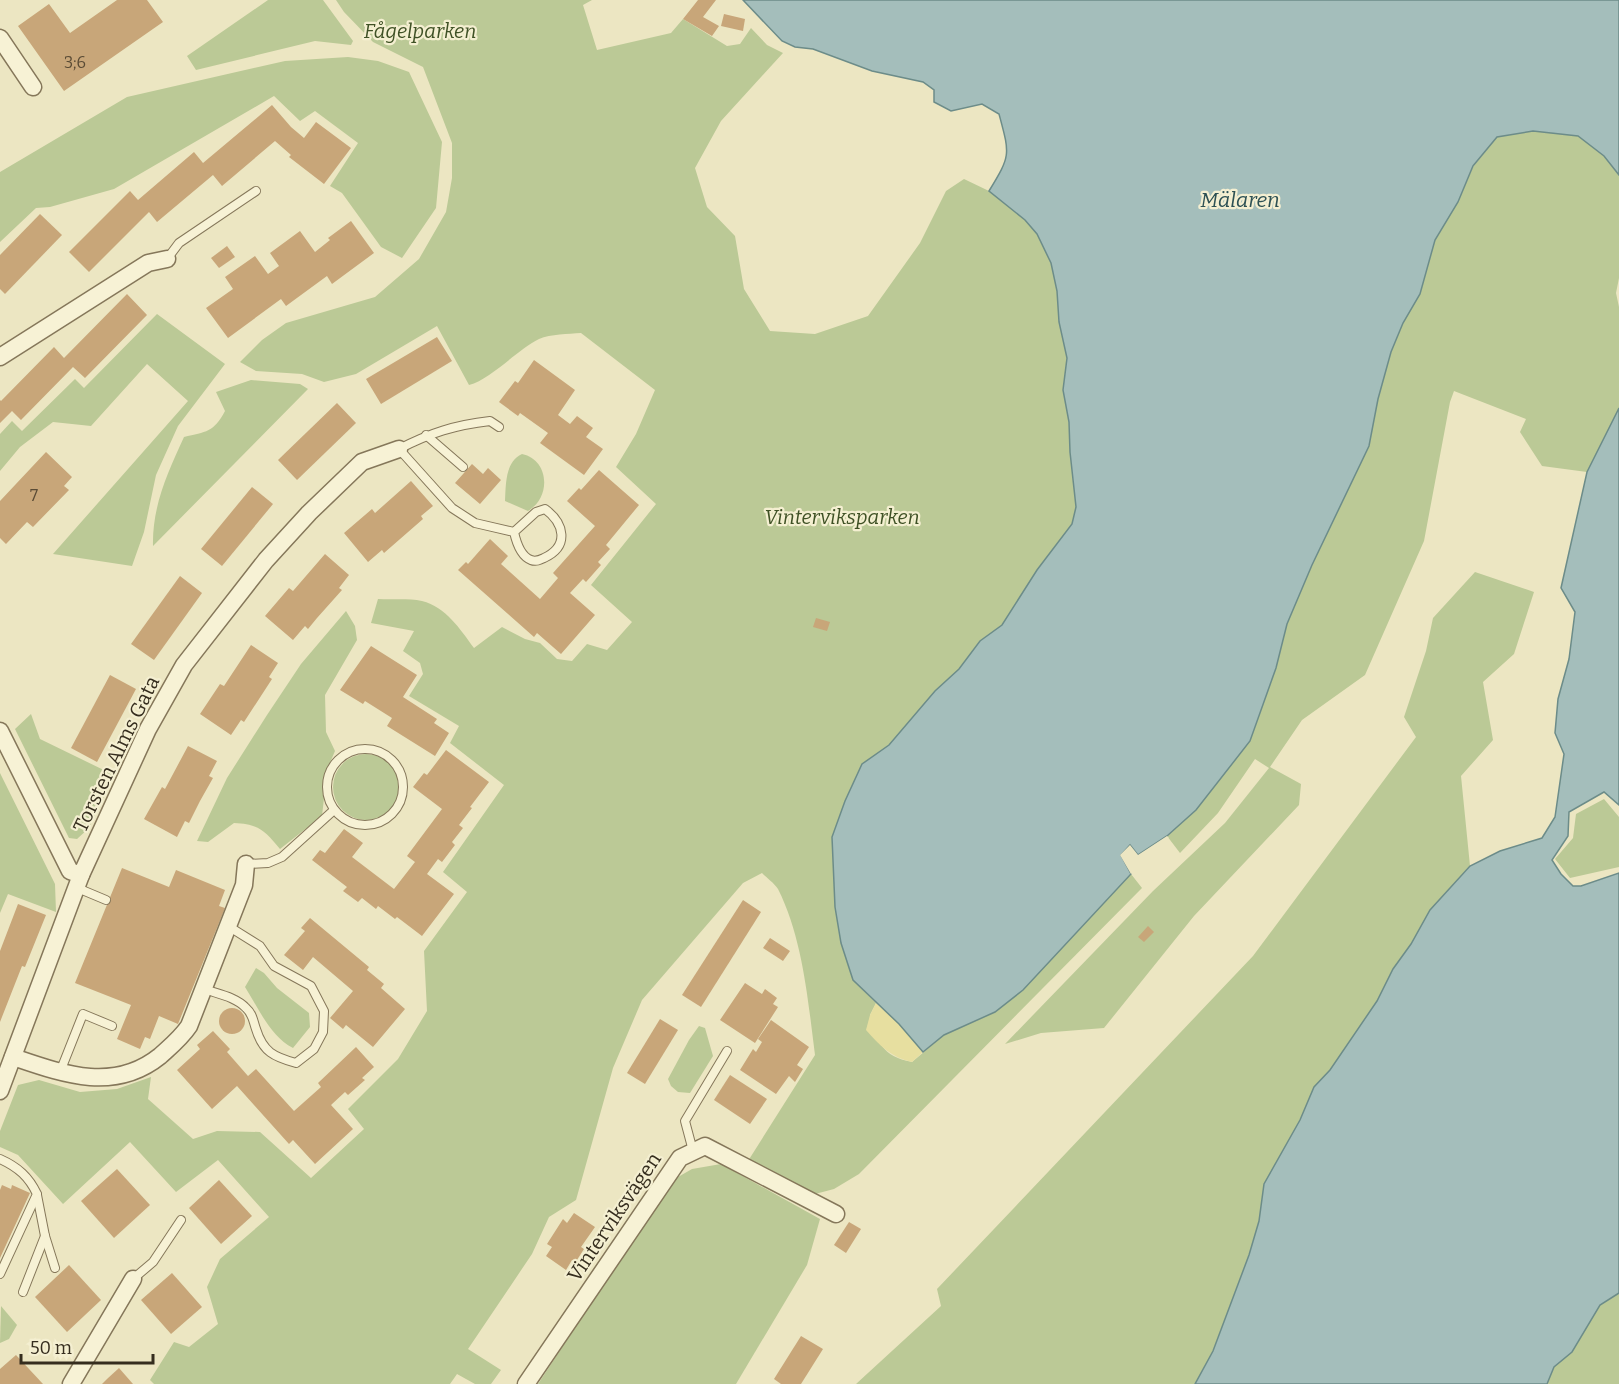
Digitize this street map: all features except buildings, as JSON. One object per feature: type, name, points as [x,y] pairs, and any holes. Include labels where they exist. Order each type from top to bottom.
[{"type":"street","points":[[0,38],[33,87]]},
{"type":"street","points":[[0,357],[148,263],[167,259]]},
{"type":"street","name":"Torsten Alms Gata","points":[[0,1091],[78,881],[148,729],[184,665],[266,560],[309,513],[362,462],[399,449]]},
{"type":"street","points":[[0,730],[70,871],[78,881]]},
{"type":"street","points":[[13,1057],[80,1077],[115,1077],[150,1064],[180,1039],[189,1026],[244,885],[246,864]]},
{"type":"street","name":"Vinterviksvägen","points":[[526,1384],[680,1158],[705,1146],[836,1214]]},
{"type":"street","points":[[71,1384],[133,1279]]},
{"type":"lane","points":[[167,259],[178,243],[256,191]]},
{"type":"lane","points":[[499,427],[490,421],[462,424],[426,435],[399,449],[452,508],[475,524],[514,532]]},
{"type":"lane","points":[[426,435],[463,466]]},
{"type":"lane","points":[[545,509],[555,516],[561,527],[561,542],[548,556],[537,561],[530,560],[517,543],[514,532],[536,512],[545,509]]},
{"type":"lane","points":[[361,749],[380,751],[399,768],[403,780],[403,793],[399,805],[391,815],[380,822],[368,825],[355,824],[343,819],[334,810],[328,796],[327,781],[333,767],[343,756],[361,749]]},
{"type":"lane","points":[[246,864],[268,863],[282,857],[334,810]]},
{"type":"lane","points":[[78,881],[106,900]]},
{"type":"lane","points":[[204,989],[245,1006],[252,1014],[262,1044],[275,1058],[296,1063],[314,1049],[323,1032],[324,1011],[310,986],[274,966],[261,946],[228,927]]},
{"type":"lane","points":[[60,1072],[83,1014],[112,1026]]},
{"type":"lane","points":[[693,1152],[685,1121],[727,1051]]},
{"type":"lane","points":[[0,1159],[12,1164],[30,1179],[37,1194],[45,1236],[55,1268]]},
{"type":"lane","points":[[0,1274],[37,1194]]},
{"type":"lane","points":[[133,1279],[153,1262],[181,1220]]},
{"type":"lane","points":[[23,1292],[45,1236]]},
{"type":"green space","points":[[268,0],[323,0],[353,41],[351,45],[315,41],[196,70],[187,56]]},
{"type":"green space","name":"Vinterviksparken","points":[[336,0],[592,0],[583,5],[597,50],[671,33],[683,19],[727,46],[740,44],[751,28],[767,45],[783,53],[721,121],[695,168],[707,207],[735,236],[744,289],[770,331],[815,334],[868,316],[920,243],[946,191],[964,179],[989,191],[1025,220],[1037,234],[1051,263],[1057,291],[1059,322],[1067,358],[1063,390],[1069,422],[1076,507],[1072,524],[1037,570],[1002,625],[980,641],[959,669],[935,691],[889,746],[862,764],[853,980],[876,1003],[870,1015],[882,1046],[893,1056],[912,1062],[944,1035],[995,1012],[1023,990],[1131,874],[1142,888],[859,1174],[834,1189],[815,1194],[748,1161],[815,1055],[807,992],[793,928],[778,889],[762,873],[743,883],[642,1000],[613,1068],[576,1200],[549,1217],[532,1254],[468,1349],[501,1370],[491,1384],[475,1384],[457,1374],[450,1384],[154,1384],[150,1380],[174,1342],[189,1347],[218,1324],[207,1287],[220,1259],[269,1217],[218,1160],[176,1192],[130,1142],[63,1204],[18,1155],[0,1147],[0,1131],[18,1085],[39,1080],[80,1092],[117,1089],[151,1077],[148,1099],[193,1139],[217,1131],[260,1132],[311,1178],[364,1129],[348,1109],[398,1059],[427,1011],[424,951],[467,892],[443,872],[504,785],[450,743],[459,726],[409,696],[423,674],[420,663],[403,651],[414,631],[371,623],[378,599],[422,601],[431,604],[452,620],[474,648],[502,627],[525,639],[540,643],[557,659],[572,661],[587,644],[607,650],[632,622],[591,585],[656,504],[616,467],[636,434],[655,390],[581,333],[554,335],[539,339],[486,377],[469,385],[437,326],[356,374],[324,382],[302,374],[256,371],[240,362],[262,340],[286,323],[375,297],[419,259],[446,212],[452,178],[452,143],[423,67],[373,42],[344,12]]},
{"type":"green space","points":[[348,57],[378,61],[409,72],[442,142],[436,208],[402,258],[381,247],[342,193],[330,186],[358,143],[315,111],[300,121],[274,96],[114,189],[50,207],[36,208],[0,242],[0,172],[127,97],[285,61]]},
{"type":"green space","points":[[1533,131],[1578,136],[1604,156],[1619,175],[1619,278],[1616,293],[1619,307],[1619,408],[1587,472],[1542,466],[1520,432],[1526,419],[1454,391],[1424,541],[1365,675],[1302,720],[1270,767],[1301,784],[1299,805],[1194,916],[1104,1028],[1041,1033],[1005,1044],[1153,891],[1225,823],[1269,768],[1255,759],[1218,813],[1180,853],[1167,836],[1196,810],[1250,741],[1276,668],[1287,624],[1312,565],[1369,446],[1378,399],[1391,352],[1403,323],[1420,294],[1435,240],[1458,202],[1473,167],[1497,137]]},
{"type":"green space","points":[[157,314],[225,364],[178,426],[156,475],[144,532],[132,566],[53,554],[188,401],[147,364],[91,426],[53,422],[20,447],[0,471],[0,434],[12,421],[22,431],[75,379],[84,388]]},
{"type":"green space","points":[[251,380],[300,384],[308,389],[153,546],[158,503],[184,437],[209,430],[221,418],[225,411],[216,392]]},
{"type":"green space","points":[[522,454],[538,464],[544,480],[541,497],[528,511],[505,501],[509,468],[512,462]]},
{"type":"green space","points":[[1475,572],[1534,592],[1514,654],[1483,682],[1493,740],[1461,776],[1470,866],[1430,910],[1411,944],[1393,969],[1377,1001],[1330,1070],[1314,1087],[1300,1120],[1264,1184],[1259,1221],[1249,1255],[1213,1351],[1195,1384],[856,1384],[941,1306],[937,1289],[1253,956],[1416,737],[1404,717],[1426,651],[1433,618]]},
{"type":"green space","points":[[346,611],[355,626],[357,640],[325,695],[326,732],[335,751],[323,779],[322,816],[280,849],[270,837],[256,827],[234,823],[208,842],[197,841],[227,778],[267,715],[301,664]]},
{"type":"green space","points":[[31,714],[40,739],[114,775],[89,828],[77,839],[69,838],[15,729]]},
{"type":"green space","points":[[366,754],[378,757],[389,764],[396,775],[399,787],[396,799],[389,810],[378,817],[366,820],[354,817],[343,810],[336,799],[333,787],[336,775],[343,764],[354,757]]},
{"type":"green space","points":[[0,773],[55,884],[56,912],[8,894],[0,913]]},
{"type":"green space","points":[[1604,799],[1619,817],[1619,867],[1570,878],[1555,859],[1573,838],[1576,814]]},
{"type":"green space","points":[[256,968],[309,1013],[310,1027],[293,1048],[271,1029],[245,987]]},
{"type":"green space","points":[[699,1026],[705,1028],[713,1056],[690,1093],[678,1092],[671,1086],[668,1079]]},
{"type":"green space","points":[[721,1164],[820,1219],[807,1265],[736,1384],[538,1384],[671,1181],[692,1169]]},
{"type":"green space","points":[[1619,1293],[1619,1384],[1547,1384],[1554,1367],[1572,1352],[1600,1305]]},
{"type":"green space","points":[[1,1306],[17,1325],[9,1339],[0,1343]]},
{"type":"sand","points":[[876,1003],[899,1024],[923,1052],[912,1062],[886,1050],[866,1030]]},
{"type":"water","name":"Mälaren","points":[[743,0],[1619,0],[1619,175],[1604,156],[1578,136],[1533,131],[1497,137],[1473,166],[1458,202],[1435,240],[1420,294],[1403,323],[1391,352],[1378,399],[1369,446],[1312,565],[1287,624],[1276,668],[1250,741],[1196,810],[1167,836],[1138,855],[1130,845],[1121,855],[1131,874],[1023,990],[995,1012],[944,1035],[923,1052],[899,1024],[853,980],[841,943],[835,907],[832,837],[862,764],[889,745],[935,691],[959,669],[980,641],[1002,625],[1037,570],[1072,524],[1076,507],[1069,422],[1063,390],[1067,358],[1059,322],[1057,291],[1051,263],[1037,234],[1025,220],[989,191],[1005,162],[1005,138],[999,114],[982,104],[951,111],[934,102],[934,90],[923,82],[872,71],[813,49],[795,47],[782,41]]},
{"type":"water","points":[[1619,408],[1619,805],[1604,792],[1569,812],[1568,836],[1552,860],[1573,886],[1581,886],[1619,873],[1619,1293],[1600,1305],[1572,1352],[1554,1367],[1547,1384],[1195,1384],[1213,1351],[1249,1255],[1259,1221],[1264,1184],[1300,1120],[1314,1087],[1330,1070],[1377,1001],[1393,969],[1411,944],[1430,910],[1470,866],[1500,851],[1542,838],[1555,817],[1564,754],[1555,733],[1558,699],[1569,659],[1575,612],[1561,588],[1587,472]]},
{"type":"pier","points":[[1167,836],[1169,838],[1139,858],[1130,850],[1124,855],[1134,872],[1131,874],[1120,855],[1130,845],[1138,855]]},
{"type":"park label","name":"Fågelparken","points":[[420,31]]}]
